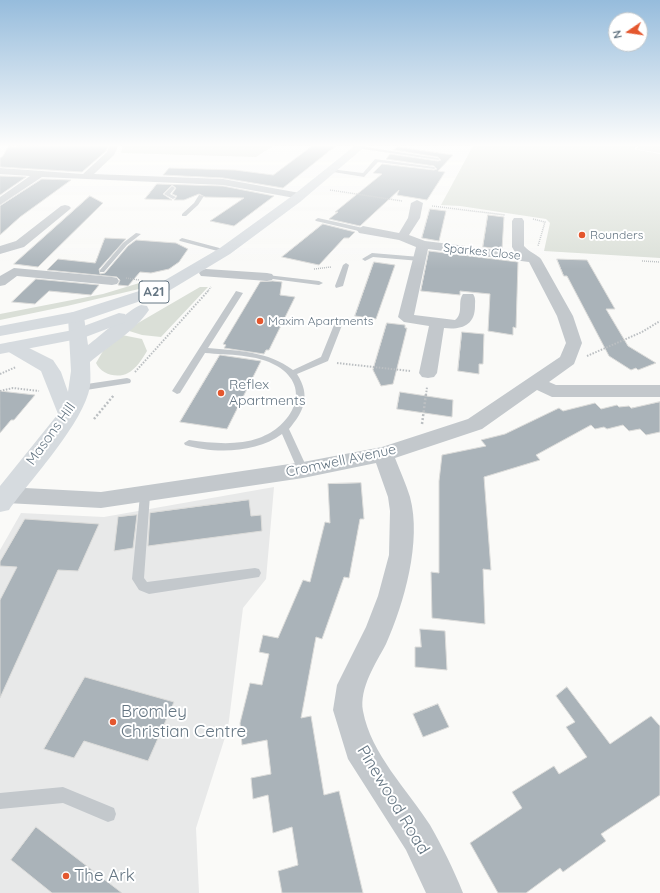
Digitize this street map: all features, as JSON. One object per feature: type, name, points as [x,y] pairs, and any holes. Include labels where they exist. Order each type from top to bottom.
[{"type":"main road","name":"A21","points":[[0,331],[76,325],[134,299],[161,289],[225,251],[300,196],[311,186]]},
{"type":"main road","name":"A21","points":[[6,348],[76,325],[141,310],[208,280],[225,251]]},
{"type":"main road","points":[[79,360],[129,322],[141,310]]},
{"type":"main road","name":"Masons Hill","points":[[3,499],[68,414],[80,388],[76,325]]},
{"type":"main road","points":[[6,348],[46,364],[50,368],[54,374],[56,386],[68,414]]},
{"type":"street","points":[[0,202],[23,186]]},
{"type":"street","points":[[245,186],[300,196]]},
{"type":"street","points":[[402,238],[414,218],[417,203]]},
{"type":"street","points":[[0,250],[20,244],[65,208]]},
{"type":"street","points":[[518,221],[518,247],[533,261],[565,316],[574,343],[568,360]]},
{"type":"street","name":"Sparkes Close","points":[[363,230],[402,238],[422,252],[533,261]]},
{"type":"street","points":[[422,252],[406,317],[409,320],[456,325],[463,323],[466,320],[468,297]]},
{"type":"street","points":[[0,282],[7,270],[69,281],[112,281]]},
{"type":"street","points":[[208,280],[266,277]]},
{"type":"street","points":[[428,373],[437,323]]},
{"type":"street","name":"Cromwell Avenue","points":[[3,499],[101,500],[145,495],[303,470],[383,454],[475,424],[568,360]]},
{"type":"street","points":[[538,382],[552,391],[660,391]]},
{"type":"street","name":"Pinewood Road","points":[[383,454],[399,497],[401,511],[400,555],[391,596],[377,633],[351,685],[348,710],[359,748],[418,838],[445,893]]},
{"type":"lane","points":[[172,188],[167,194],[173,197]]},
{"type":"lane","points":[[184,215],[196,204],[201,196]]},
{"type":"lane","points":[[318,220],[363,230]]},
{"type":"lane","points":[[102,271],[125,244],[138,234]]},
{"type":"lane","points":[[182,240],[225,251]]},
{"type":"lane","points":[[365,259],[372,255],[422,252]]},
{"type":"lane","points":[[339,286],[346,265]]},
{"type":"lane","points":[[266,277],[319,283]]},
{"type":"lane","points":[[177,391],[239,293]]},
{"type":"lane","points":[[293,373],[325,359],[340,320]]},
{"type":"lane","points":[[189,443],[210,446],[236,445],[262,441],[284,429],[295,417],[300,405],[301,394],[298,380],[293,373],[280,364],[267,359],[203,350]]},
{"type":"lane","points":[[80,388],[127,381]]},
{"type":"lane","points":[[284,429],[303,470]]},
{"type":"lane","points":[[145,495],[138,579],[143,586],[156,588],[255,573]]},
{"type":"lane","points":[[0,801],[63,795],[108,814]]},
{"type":"path","points":[[311,186],[467,210]]},
{"type":"path","points":[[642,261],[660,262]]},
{"type":"path","points":[[94,419],[127,381],[208,280]]},
{"type":"path","points":[[568,360],[584,358],[642,332],[660,321]]},
{"type":"path","points":[[325,359],[333,363],[428,373],[422,422],[425,440]]},
{"type":"path","points":[[0,374],[22,365]]},
{"type":"path","points":[[0,391],[13,388],[40,390]]},
{"type":"shaded area","points":[[451,186],[660,186],[660,258],[544,251],[550,223],[546,219],[460,206],[441,205]]},
{"type":"shaded area","points":[[146,281],[139,289],[0,320],[0,314],[103,294]]},
{"type":"shaded area","points":[[200,287],[208,287],[161,337],[142,335],[126,330]]},
{"type":"shaded area","points":[[122,335],[142,339],[147,351],[134,369],[128,373],[119,376],[105,373],[96,363],[103,351]]},
{"type":"shaded area","points":[[274,487],[266,579],[243,608],[228,728],[196,828],[199,893],[0,893],[0,550],[21,513],[104,517]]},
{"type":"building","points":[[0,186],[13,186],[0,195]]},
{"type":"building","points":[[32,186],[63,186],[20,217],[0,235],[0,206]]},
{"type":"building","points":[[156,186],[171,186],[163,194],[172,200],[145,199]]},
{"type":"building","points":[[173,186],[223,186],[274,196],[234,226],[210,221],[244,198],[205,197],[199,194],[184,200],[174,200],[177,196],[172,194],[176,188]]},
{"type":"building","points":[[269,186],[286,186],[283,188]]},
{"type":"building","points":[[368,186],[436,186],[427,200],[397,195],[399,190],[360,226],[329,219],[338,212],[335,212]]},
{"type":"building","points":[[90,196],[103,203],[38,267],[14,264]]},
{"type":"building","points":[[430,209],[446,211],[439,241],[422,238]]},
{"type":"building","points":[[488,215],[504,217],[502,249],[483,247]]},
{"type":"building","points":[[323,224],[355,232],[349,238],[344,238],[319,265],[282,257]]},
{"type":"building","points":[[105,238],[126,239],[99,269],[100,274],[105,273],[128,246],[136,240],[176,243],[188,249],[179,262],[169,269],[151,273],[140,272],[128,286],[118,285],[120,280],[117,277],[47,270],[58,259],[95,263]]},
{"type":"building","points":[[429,251],[518,262],[516,328],[513,327],[513,335],[488,331],[490,294],[460,291],[460,295],[421,291]]},
{"type":"building","points":[[557,259],[587,260],[615,309],[606,309],[628,346],[656,363],[638,370],[636,368],[631,370],[609,356],[567,276],[564,276]]},
{"type":"building","points":[[374,262],[395,265],[376,319],[355,316]]},
{"type":"building","points":[[36,279],[99,285],[91,295],[49,291],[35,304],[12,302]]},
{"type":"building","name":"Maxim Apartments","points":[[260,282],[282,282],[280,295],[295,297],[269,350],[266,350],[264,354],[224,348],[226,345],[223,344]]},
{"type":"building","points":[[387,323],[405,325],[405,328],[407,328],[393,384],[381,386],[373,370]]},
{"type":"building","points":[[462,332],[484,334],[483,364],[479,364],[479,374],[458,371]]},
{"type":"building","name":"Reflex Apartments","points":[[220,355],[261,361],[227,429],[180,422]]},
{"type":"building","points":[[0,391],[35,395],[14,420],[11,420],[0,433]]},
{"type":"building","points":[[400,392],[453,400],[452,417],[397,409]]},
{"type":"building","points":[[660,402],[660,432],[646,435],[640,429],[629,431],[623,425],[607,429],[604,427],[595,429],[591,425],[536,455],[540,460],[484,477],[491,570],[483,569],[485,624],[432,618],[431,572],[439,573],[439,481],[442,455],[486,446],[481,440],[505,434],[559,408],[563,411],[595,403],[601,409],[617,405],[619,407],[629,406],[631,408]]},
{"type":"building","points":[[361,483],[364,519],[360,519],[349,578],[344,577],[322,639],[316,637],[301,718],[311,716],[324,795],[339,791],[363,893],[282,893],[278,871],[298,865],[292,827],[273,833],[268,795],[253,799],[251,778],[271,774],[267,740],[242,745],[240,723],[250,683],[262,685],[269,654],[259,652],[263,635],[278,638],[303,580],[310,582],[325,522],[330,523],[328,484]]},
{"type":"building","points":[[249,500],[251,516],[261,515],[262,531],[148,546],[150,513]]},
{"type":"building","points":[[137,515],[133,548],[114,551],[118,517]]},
{"type":"building","points":[[25,519],[99,524],[78,571],[58,570],[0,698],[0,600],[17,567],[0,566],[0,562]]},
{"type":"building","points":[[420,629],[445,631],[447,670],[415,667],[415,647],[421,647]]},
{"type":"building","name":"Bromley Christian Centre","points":[[85,677],[174,702],[148,761],[84,741],[74,758],[44,749]]},
{"type":"building","points":[[567,687],[610,744],[651,716],[660,726],[660,795],[601,834],[606,841],[563,872],[560,868],[526,893],[498,893],[470,843],[522,808],[512,792],[554,766],[559,774],[587,757],[566,727],[575,722],[556,696]]},
{"type":"building","points":[[438,704],[449,727],[423,737],[413,714]]},
{"type":"building","name":"The Ark","points":[[36,827],[122,893],[52,893],[11,860]]},
{"type":"place","name":"Rounders","points":[[582,235]]},
{"type":"place","name":"Maxim Apartments","points":[[260,321]]},
{"type":"place","name":"Reflex Apartments","points":[[221,393]]},
{"type":"place","name":"Bromley Christian Centre","points":[[113,722]]},
{"type":"place","name":"The Ark","points":[[66,876]]}]
